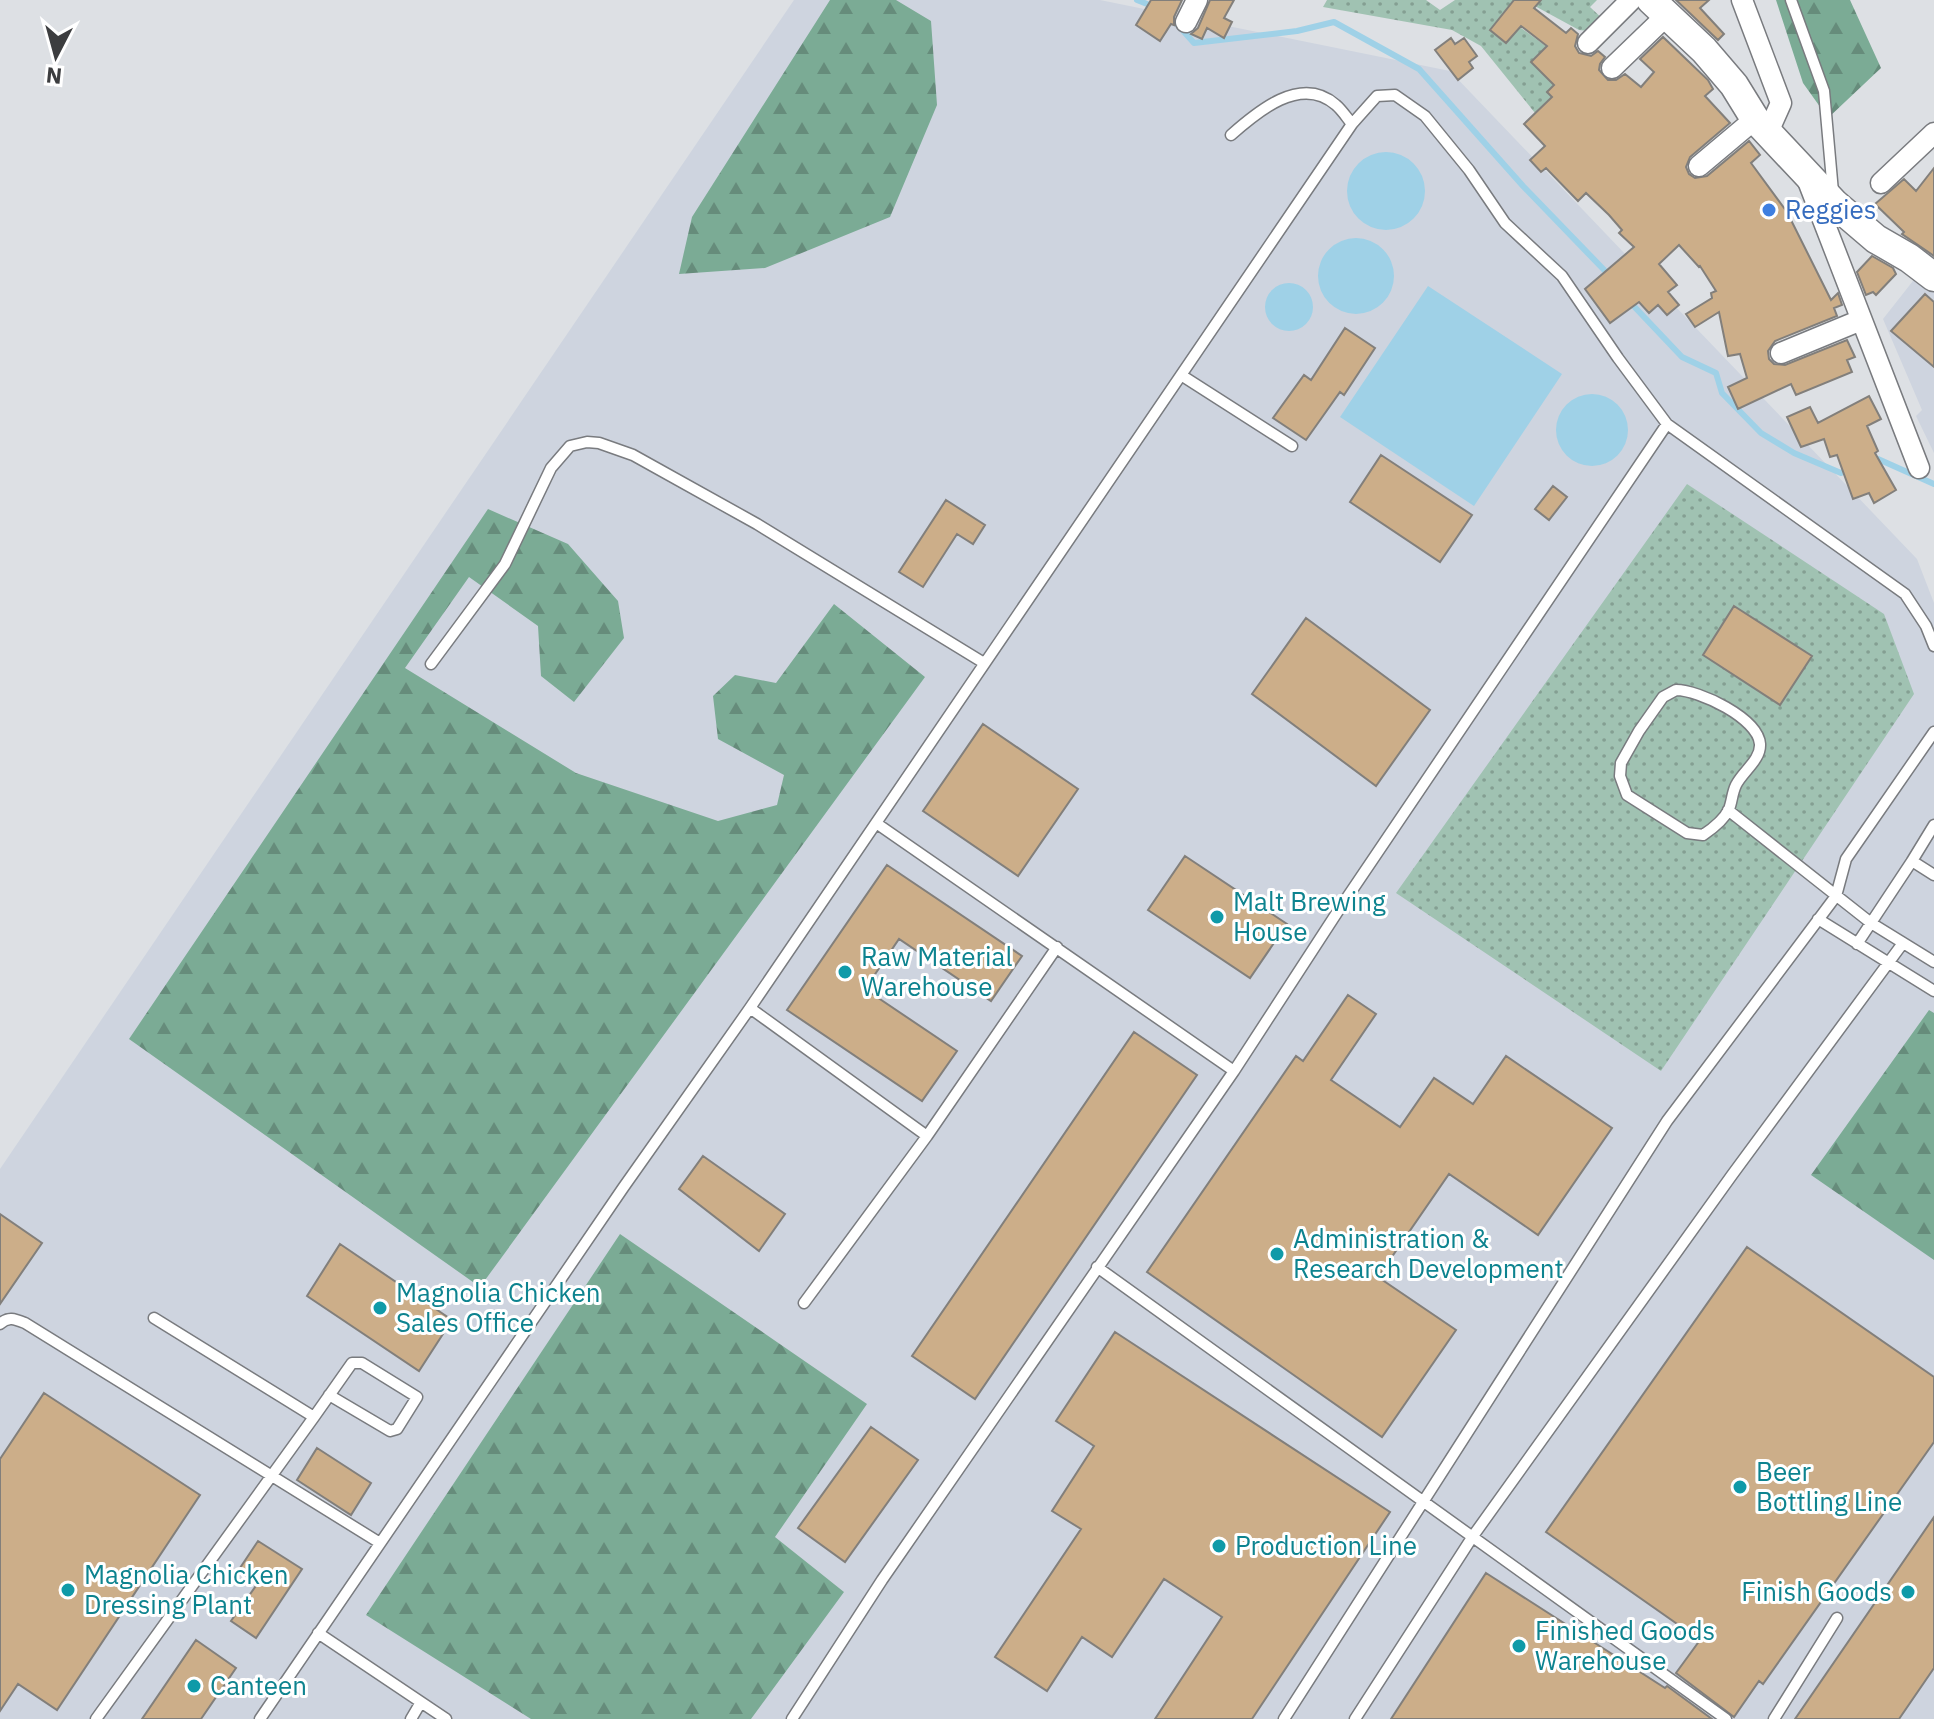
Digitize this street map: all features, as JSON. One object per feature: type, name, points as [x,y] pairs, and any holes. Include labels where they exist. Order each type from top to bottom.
[{"type":"street","points":[[1186,22],[1197,0]]},
{"type":"street","points":[[1588,43],[1631,0]]},
{"type":"street","points":[[1699,166],[1762,126],[1781,103],[1742,0]]},
{"type":"street","points":[[1612,68],[1658,8],[1704,50],[1734,85],[1762,126],[1835,204],[1876,239],[1934,277]]},
{"type":"street","points":[[1881,183],[1934,133]]},
{"type":"street","points":[[1805,174],[1919,468]]},
{"type":"street","points":[[1781,353],[1861,320]]},
{"type":"lane","points":[[1791,0],[1824,91],[1835,204]]},
{"type":"lane","points":[[1231,135],[1254,115],[1296,93],[1316,95],[1334,103],[1352,124]]},
{"type":"lane","points":[[260,1719],[623,1188],[750,1008],[1352,124],[1377,96],[1385,94],[1405,100],[1425,116],[1469,170],[1505,223],[1562,276],[1667,424],[1905,594],[1926,626],[1934,646]]},
{"type":"lane","points":[[1181,375],[1292,446]]},
{"type":"lane","points":[[792,1719],[882,1580],[1234,1071],[1340,908],[1667,424]]},
{"type":"lane","points":[[431,664],[505,564],[551,468],[570,446],[587,442],[599,443],[647,462],[757,524],[984,663]]},
{"type":"lane","points":[[1676,690],[1702,694],[1736,714],[1758,736],[1761,747],[1734,789],[1728,810],[1703,835],[1687,833],[1627,795],[1622,785],[1621,763],[1663,697],[1676,690]]},
{"type":"lane","points":[[1284,1719],[1667,1121],[1836,896],[1846,859],[1934,732]]},
{"type":"lane","points":[[1728,810],[1871,923],[1934,962]]},
{"type":"lane","points":[[876,823],[1234,1071]]},
{"type":"lane","points":[[1857,944],[1934,825]]},
{"type":"lane","points":[[1912,861],[1934,875]]},
{"type":"lane","points":[[1818,919],[1934,991]]},
{"type":"lane","points":[[1355,1719],[1473,1536],[1903,943]]},
{"type":"lane","points":[[804,1303],[927,1136],[1057,947]]},
{"type":"lane","points":[[750,1008],[927,1136]]},
{"type":"lane","points":[[1097,1267],[1726,1719]]},
{"type":"lane","points":[[0,1324],[12,1318],[25,1323],[380,1543]]},
{"type":"lane","points":[[154,1318],[314,1417]]},
{"type":"lane","points":[[96,1719],[352,1363],[357,1362],[403,1386],[417,1397],[397,1429],[390,1431],[329,1395]]},
{"type":"lane","points":[[1774,1719],[1837,1618]]},
{"type":"lane","points":[[318,1633],[446,1719]]},
{"type":"lane","points":[[411,1719],[421,1702]]},
{"type":"shaded area","points":[[794,0],[1100,0],[1450,71],[1917,559],[1934,603],[1934,1719],[0,1719],[0,1169]]},
{"type":"shaded area","points":[[1920,272],[1934,283],[1934,453],[1916,416],[1922,410],[1883,319]]},
{"type":"green space","points":[[830,0],[896,0],[931,21],[937,105],[890,217],[765,268],[679,274],[692,217]]},
{"type":"green space","points":[[1327,0],[1426,0],[1440,10],[1455,0],[1597,0],[1590,7],[1607,23],[1599,32],[1579,30],[1533,5],[1517,25],[1584,74],[1535,113],[1481,46],[1452,30],[1323,7]]},
{"type":"green space","points":[[1776,0],[1850,0],[1881,68],[1828,118],[1803,83]]},
{"type":"green space","points":[[1687,484],[1884,614],[1914,694],[1661,1071],[1396,893]]},
{"type":"green space","points":[[488,509],[568,544],[618,601],[624,638],[574,702],[541,676],[538,626],[469,577],[405,668],[576,773],[718,821],[777,805],[784,775],[718,739],[713,696],[735,675],[776,683],[834,604],[925,677],[480,1287],[129,1039]]},
{"type":"green space","points":[[1929,1010],[1934,1013],[1934,1260],[1811,1175]]},
{"type":"green space","points":[[620,1234],[867,1404],[775,1537],[844,1592],[751,1719],[531,1719],[366,1615]]},
{"type":"water","points":[[1386,152],[1401,155],[1414,163],[1422,176],[1425,191],[1422,206],[1414,219],[1401,227],[1386,230],[1371,227],[1358,219],[1350,206],[1347,191],[1350,176],[1358,163],[1371,155]]},
{"type":"water","points":[[1356,238],[1371,241],[1383,249],[1391,261],[1394,276],[1391,291],[1383,303],[1371,311],[1356,314],[1341,311],[1329,303],[1321,291],[1318,276],[1321,261],[1329,249],[1341,241]]},
{"type":"water","points":[[1289,283],[1306,290],[1313,307],[1306,324],[1289,331],[1272,324],[1265,307],[1272,290]]},
{"type":"water","points":[[1428,286],[1562,374],[1474,506],[1340,417]]},
{"type":"water","points":[[1592,394],[1612,400],[1622,410],[1628,430],[1622,450],[1612,460],[1592,466],[1572,460],[1562,450],[1556,430],[1562,410],[1572,400]]},
{"type":"building","points":[[1151,0],[1182,0],[1174,17],[1174,25],[1171,24],[1160,41],[1136,25]]},
{"type":"building","points":[[1210,0],[1234,0],[1224,18],[1232,22],[1224,38],[1207,28],[1202,39],[1191,34],[1198,28]]},
{"type":"building","points":[[1514,0],[1541,0],[1534,8],[1566,33],[1571,28],[1578,34],[1575,46],[1579,53],[1591,56],[1598,51],[1605,57],[1599,70],[1608,80],[1616,80],[1625,74],[1641,87],[1654,72],[1640,59],[1663,37],[1708,80],[1713,89],[1705,96],[1730,123],[1690,157],[1686,167],[1689,174],[1695,178],[1707,176],[1749,141],[1760,155],[1751,163],[1787,212],[1831,300],[1838,293],[1842,305],[1834,308],[1837,316],[1775,341],[1768,351],[1769,359],[1774,364],[1785,365],[1847,340],[1855,357],[1847,360],[1852,372],[1796,395],[1791,384],[1738,409],[1728,387],[1747,378],[1740,354],[1728,356],[1719,312],[1695,327],[1686,314],[1712,298],[1711,293],[1716,291],[1700,266],[1679,245],[1659,264],[1677,285],[1668,292],[1679,305],[1667,315],[1658,305],[1649,313],[1639,302],[1610,323],[1585,289],[1634,247],[1619,233],[1622,230],[1609,215],[1586,193],[1578,201],[1546,168],[1541,172],[1530,160],[1545,146],[1524,124],[1552,97],[1547,92],[1554,85],[1531,62],[1547,46],[1521,26],[1506,43],[1490,30]]},
{"type":"building","points":[[1676,0],[1709,0],[1700,8],[1724,34],[1718,40]]},
{"type":"building","points":[[1451,38],[1455,44],[1464,38],[1477,56],[1469,62],[1473,68],[1458,80],[1435,50]]},
{"type":"building","points":[[1934,168],[1934,256],[1902,234],[1904,232],[1875,204],[1904,179],[1916,191]]},
{"type":"building","points":[[1872,256],[1893,268],[1896,274],[1876,295],[1873,292],[1866,295],[1857,272]]},
{"type":"building","points":[[1925,294],[1934,302],[1934,367],[1891,331]]},
{"type":"building","points":[[1345,328],[1375,348],[1344,395],[1340,392],[1306,440],[1273,418],[1304,375],[1311,380]]},
{"type":"building","points":[[1869,396],[1881,419],[1867,426],[1878,451],[1875,453],[1896,490],[1874,503],[1869,493],[1853,499],[1837,455],[1830,457],[1824,439],[1801,447],[1787,417],[1810,407],[1818,423]]},
{"type":"building","points":[[1381,455],[1472,515],[1440,562],[1350,502]]},
{"type":"building","points":[[1553,486],[1567,497],[1549,520],[1535,509]]},
{"type":"building","points":[[946,500],[985,525],[973,544],[957,534],[923,587],[899,572]]},
{"type":"building","points":[[1734,606],[1812,656],[1780,705],[1703,655]]},
{"type":"building","points":[[1306,618],[1430,710],[1376,786],[1252,694]]},
{"type":"building","points":[[983,724],[1078,789],[1018,876],[923,811]]},
{"type":"building","name":"Malt Brewing House","points":[[1185,856],[1287,924],[1250,978],[1148,910]]},
{"type":"building","name":"Raw Material Warehouse","points":[[887,865],[1022,956],[991,1001],[899,939],[865,989],[957,1051],[922,1101],[787,1010]]},
{"type":"building","name":"Administration & Research Development","points":[[1348,995],[1376,1014],[1331,1080],[1400,1127],[1434,1078],[1473,1104],[1506,1056],[1612,1128],[1538,1235],[1449,1174],[1378,1277],[1456,1330],[1382,1437],[1147,1272],[1296,1056],[1303,1061]]},
{"type":"building","points":[[1134,1032],[1197,1075],[975,1399],[912,1356]]},
{"type":"building","points":[[703,1156],[785,1214],[759,1251],[679,1189]]},
{"type":"building","points":[[0,1214],[42,1243],[0,1304]]},
{"type":"building","name":"Magnolia Chicken Sales Office","points":[[340,1244],[452,1320],[419,1371],[307,1296]]},
{"type":"building","name":"Beer Bottling Line","points":[[1747,1247],[1934,1377],[1934,1442],[1763,1684],[1759,1681],[1734,1717],[1676,1673],[1700,1640],[1546,1532]]},
{"type":"building","name":"Production Line","points":[[1115,1332],[1390,1512],[1252,1719],[1155,1719],[1222,1617],[1164,1579],[1112,1657],[1082,1637],[1047,1691],[995,1657],[1081,1529],[1052,1511],[1094,1446],[1056,1421]]},
{"type":"building","name":"Magnolia Chicken Dressing Plant","points":[[44,1393],[200,1495],[57,1710],[18,1684],[0,1711],[0,1459]]},
{"type":"building","points":[[871,1427],[918,1460],[845,1562],[798,1528]]},
{"type":"building","points":[[317,1448],[371,1483],[351,1515],[297,1480]]},
{"type":"building","name":"Finish Goods","points":[[1934,1517],[1934,1668],[1899,1719],[1795,1719]]},
{"type":"building","points":[[258,1541],[302,1569],[256,1638],[231,1621],[258,1583],[238,1571]]},
{"type":"building","name":"Finished Goods Warehouse","points":[[1486,1573],[1665,1688],[1667,1686],[1712,1719],[1391,1719]]},
{"type":"building","name":"Canteen","points":[[196,1640],[236,1668],[201,1719],[142,1719]]},
{"type":"waterway","points":[[1137,0],[1152,6]]},
{"type":"waterway","points":[[1169,15],[1194,43],[1297,31],[1334,22],[1419,69],[1523,186],[1609,275]]},
{"type":"waterway","points":[[1628,300],[1682,357],[1716,373],[1722,393],[1761,433],[1794,453],[1841,473],[1851,469]]},
{"type":"waterway","points":[[1873,461],[1878,459],[1934,484]]},
{"type":"place","name":"Reggies","points":[[1769,210]]},
{"type":"place","name":"Malt Brewing House","points":[[1217,917]]},
{"type":"place","name":"Raw Material Warehouse","points":[[845,972]]},
{"type":"place","name":"Administration & Research Development","points":[[1277,1254]]},
{"type":"place","name":"Magnolia Chicken Sales Office","points":[[380,1308]]},
{"type":"place","name":"Beer Bottling Line","points":[[1740,1487]]},
{"type":"place","name":"Production Line","points":[[1219,1546]]},
{"type":"place","name":"Magnolia Chicken Dressing Plant","points":[[68,1590]]},
{"type":"place","name":"Finish Goods","points":[[1908,1592]]},
{"type":"place","name":"Finished Goods Warehouse","points":[[1519,1646]]},
{"type":"place","name":"Canteen","points":[[194,1686]]}]
